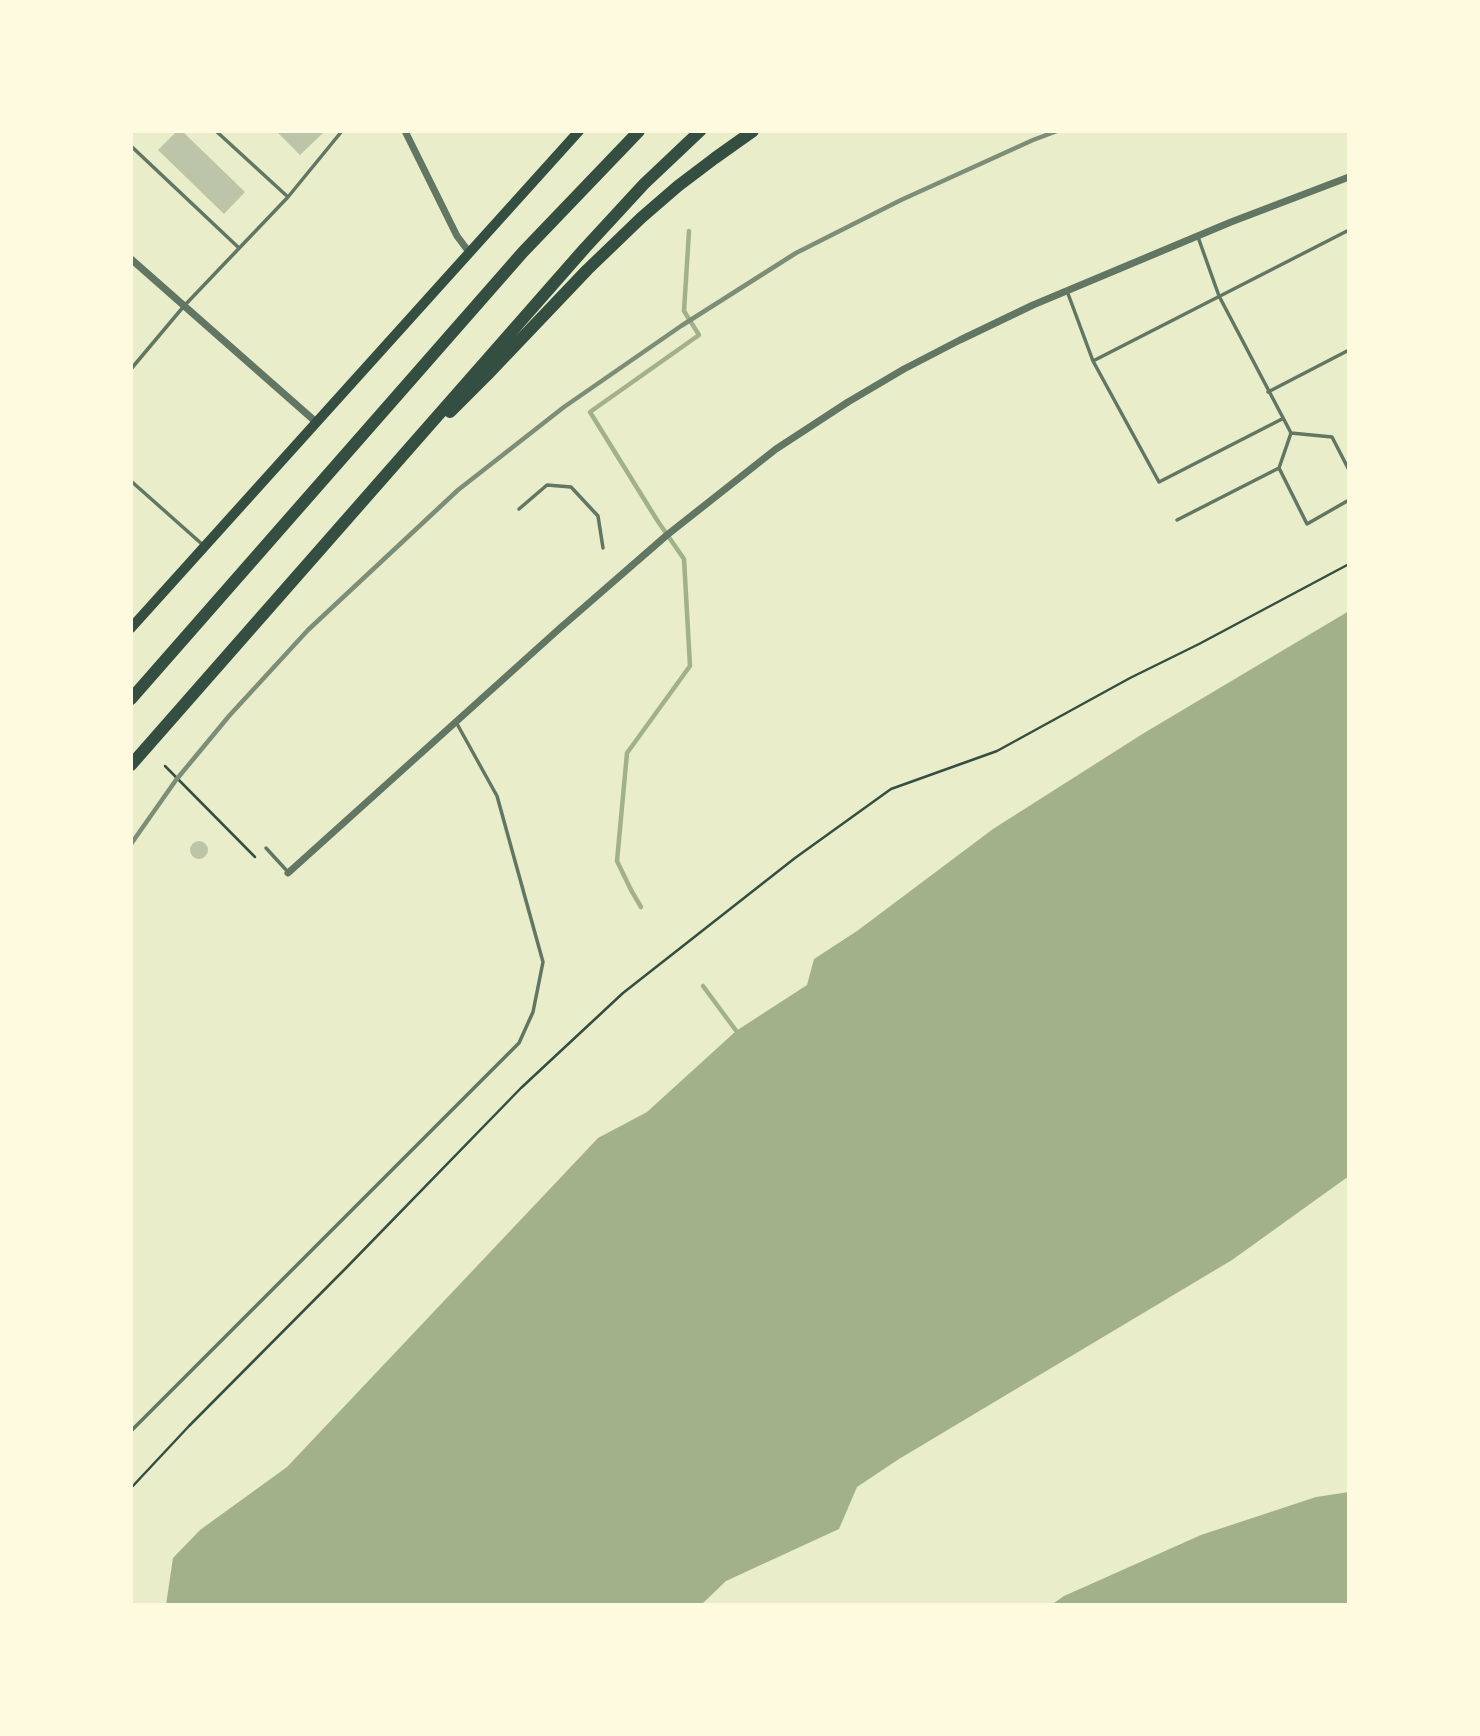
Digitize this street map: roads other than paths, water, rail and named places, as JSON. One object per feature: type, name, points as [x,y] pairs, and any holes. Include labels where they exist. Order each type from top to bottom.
[{"type":"highway","points":[[131,699],[523,252],[639,131]]},
{"type":"highway","points":[[131,765],[585,248],[644,184],[700,131]]},
{"type":"highway","points":[[380,481],[641,218],[678,186],[753,131]]},
{"type":"main road","points":[[131,628],[579,131]]},
{"type":"street","points":[[405,131],[457,236],[469,252]]},
{"type":"street","points":[[288,873],[658,543],[776,449],[848,402],[960,340],[1198,235],[1349,177]]},
{"type":"street","points":[[131,259],[316,422]]},
{"type":"lane","points":[[216,131],[288,197]]},
{"type":"lane","points":[[131,369],[184,306],[288,197],[342,131]]},
{"type":"lane","points":[[131,146],[239,249]]},
{"type":"lane","points":[[1093,361],[1349,230]]},
{"type":"lane","points":[[1177,520],[1279,468],[1291,433],[1219,296],[1198,235]]},
{"type":"lane","points":[[1068,291],[1093,361],[1158,482],[1283,419]]},
{"type":"lane","points":[[1269,392],[1349,351]]},
{"type":"lane","points":[[1291,433],[1332,437],[1349,470]]},
{"type":"lane","points":[[1279,468],[1307,524],[1349,500]]},
{"type":"lane","points":[[131,481],[204,546]]},
{"type":"lane","points":[[519,509],[547,485],[571,486],[598,516],[603,548]]},
{"type":"lane","points":[[131,1431],[519,1043],[533,1012],[543,962],[497,796],[456,722]]},
{"type":"lane","points":[[266,848],[288,873]]},
{"type":"waterway","points":[[641,907],[617,861],[627,753],[690,666],[684,559],[590,412],[699,335],[684,311],[689,231]]},
{"type":"waterway","points":[[703,986],[740,1036]]},
{"type":"railway","points":[[131,844],[176,780],[229,716],[308,630],[458,490],[564,407],[681,326],[796,253],[901,200],[1057,131]]}]
